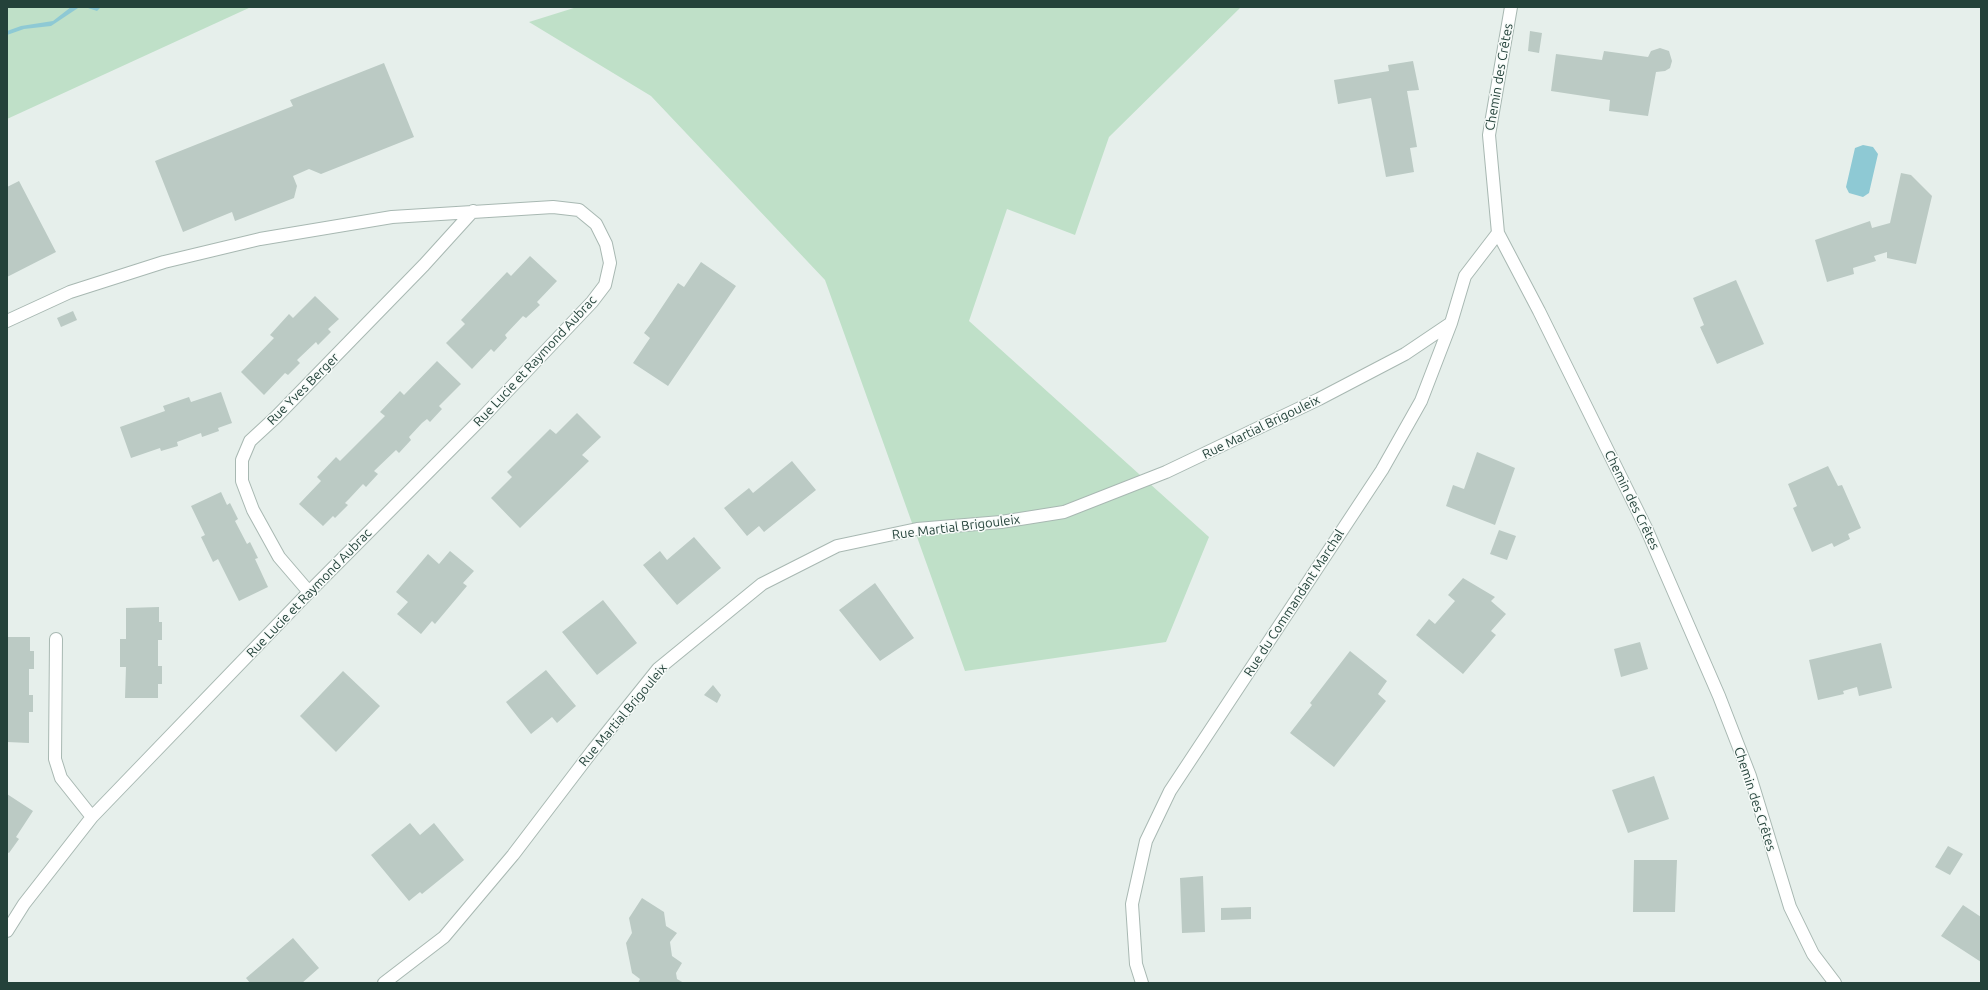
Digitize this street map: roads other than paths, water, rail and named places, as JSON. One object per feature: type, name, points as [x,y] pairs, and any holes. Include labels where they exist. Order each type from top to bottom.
[{"type":"street","name":"Chemin des Crêtes","points":[[1511,7],[1489,135],[1498,233],[1539,311],[1646,528],[1719,696],[1750,776],[1790,907],[1813,954],[1835,983]]},
{"type":"street","name":"Rue Lucie et Raymond Aubrac","points":[[7,321],[70,292],[164,262],[253,241],[392,217],[553,207],[579,210],[596,224],[606,244],[610,263],[605,285],[592,302],[479,421],[309,592],[92,817],[24,904],[7,931]]},
{"type":"street","name":"Rue Yves Berger","points":[[309,592],[279,557],[253,510],[242,482],[242,460],[250,441],[276,417],[413,277],[473,211]]},
{"type":"street","name":"Rue du Commandant Marchal","points":[[1142,983],[1136,964],[1132,904],[1146,841],[1170,790],[1382,470],[1421,401],[1451,323],[1465,276],[1498,233]]},
{"type":"street","name":"Rue Martial Brigouleix","points":[[384,983],[444,937],[513,855],[593,750],[658,669],[762,584],[837,546],[917,529],[1001,522],[1064,512],[1166,472],[1319,399],[1405,354],[1451,323]]},
{"type":"street","points":[[56,639],[55,759],[61,778],[92,817]]},
{"type":"water","points":[[71,7],[85,7],[78,8],[51,26],[24,29],[7,35],[7,31],[21,26],[53,21]]},
{"type":"water","points":[[85,7],[101,7],[97,11]]},
{"type":"water","points":[[1863,145],[1873,147],[1878,154],[1869,193],[1863,197],[1849,193],[1846,187],[1855,148]]}]
